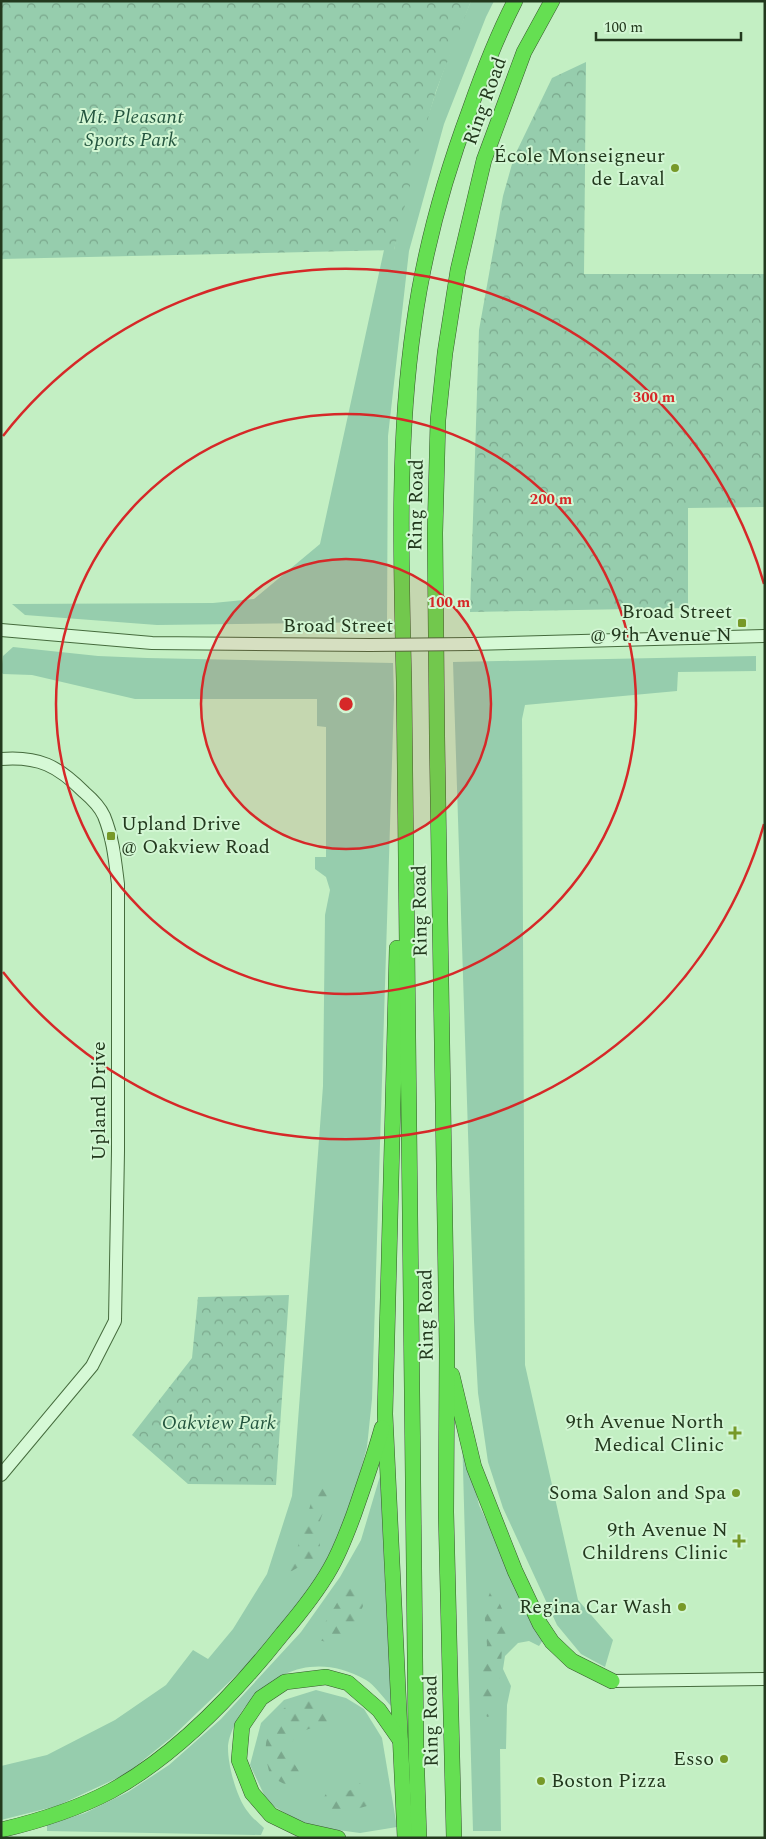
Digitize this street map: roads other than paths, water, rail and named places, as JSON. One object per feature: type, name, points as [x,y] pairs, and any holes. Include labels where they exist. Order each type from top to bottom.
[{"type":"highway","name":"Ring Road","points":[[419,1838],[416,1745],[404,682],[401,575],[402,475],[408,370],[414,323],[429,246],[450,164],[484,69],[515,1]]},
{"type":"highway","name":"Ring Road","points":[[454,1838],[446,1512],[447,1349],[437,727],[435,533],[438,420],[445,354],[458,270],[484,160],[524,52],[552,1]]},
{"type":"highway","points":[[524,52],[559,1]]},
{"type":"highway","points":[[404,682],[385,1414],[405,1838]]},
{"type":"highway","points":[[447,1349],[474,1467],[515,1571],[540,1624],[552,1642],[572,1661],[612,1681]]},
{"type":"highway","points":[[1,1830],[78,1807],[112,1790],[173,1748],[247,1676],[312,1598],[331,1568],[345,1540],[367,1479],[385,1414]]},
{"type":"highway","points":[[338,1838],[302,1830],[271,1815],[252,1794],[240,1760],[242,1726],[261,1698],[285,1682],[326,1677],[348,1683],[354,1688],[379,1710],[400,1740]]},
{"type":"highway","points":[[1,1837],[15,1838]]},
{"type":"street","name":"Broad Street","points":[[1,630],[152,643],[370,645],[765,636]]},
{"type":"street","name":"Upland Drive","points":[[1,760],[20,758],[45,763],[68,775],[103,814],[113,841],[118,884],[118,1152],[115,1321],[92,1366],[1,1475]]},
{"type":"street","points":[[612,1681],[765,1679]]},
{"type":"place","name":"École Monseigneur de Laval","points":[[675,168]]},
{"type":"place","name":"Broad Street @ 9th Avenue N","points":[[742,623]]},
{"type":"place","name":"Upland Drive @ Oakview Road","points":[[111,836]]},
{"type":"place","name":"9th Avenue North Medical Clinic","points":[[735,1433]]},
{"type":"place","name":"Soma Salon and Spa","points":[[736,1493]]},
{"type":"place","name":"9th Avenue N Childrens Clinic","points":[[739,1541]]},
{"type":"place","name":"Regina Car Wash","points":[[682,1607]]},
{"type":"place","name":"Esso","points":[[724,1759]]},
{"type":"place","name":"Boston Pizza","points":[[541,1781]]},
{"type":"park label","name":"Mt. Pleasant Sports Park","points":[[131,128]]},
{"type":"park label","name":"Oakview Park","points":[[219,1423]]}]
